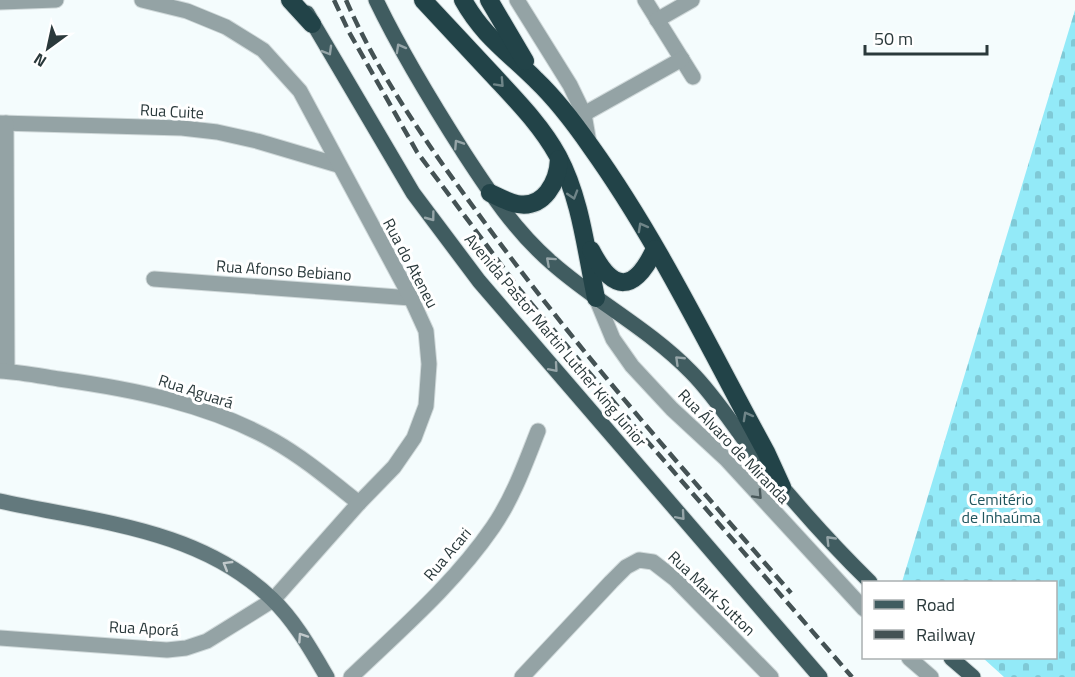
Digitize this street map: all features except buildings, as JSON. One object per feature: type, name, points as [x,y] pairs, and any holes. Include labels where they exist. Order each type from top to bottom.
[{"type":"highway","points":[[291,0],[312,24]]},
{"type":"highway","points":[[423,0],[524,108],[559,157],[572,190],[584,234],[596,298]]},
{"type":"highway","points":[[434,0],[460,40]]},
{"type":"highway","points":[[463,0],[489,38],[537,81]]},
{"type":"highway","points":[[489,0],[537,81],[590,146],[631,206],[766,452],[782,487]]},
{"type":"highway","points":[[490,193],[518,204],[529,204],[540,200],[555,182],[559,157]]},
{"type":"highway","points":[[584,234],[600,267],[613,280],[621,282],[629,281],[641,273],[655,249]]},
{"type":"main road","name":"Avenida Pastor Martin Luther King Junior","points":[[300,0],[412,193],[445,236],[487,289],[820,677]]},
{"type":"main road","points":[[376,0],[397,44],[426,95],[490,193],[530,242],[596,298],[662,344],[693,373],[782,487],[869,581]]},
{"type":"main road","points":[[0,501],[119,525],[207,553],[253,582],[273,600],[290,620],[327,677]]},
{"type":"main road","points":[[0,512],[28,508]]},
{"type":"main road","points":[[953,659],[973,677]]},
{"type":"street","points":[[0,2],[56,0]]},
{"type":"street","name":"Rua do Ateneu","points":[[142,0],[187,11],[226,27],[263,50],[300,91],[411,298],[426,331],[429,364],[426,406],[414,438],[394,466],[273,600]]},
{"type":"street","points":[[517,0],[566,78],[584,114],[590,146]]},
{"type":"street","points":[[645,0],[693,77]]},
{"type":"street","points":[[657,20],[692,0]]},
{"type":"street","points":[[584,114],[682,59]]},
{"type":"street","points":[[3,123],[3,371]]},
{"type":"street","name":"Rua Cuite","points":[[3,123],[182,128],[217,132],[338,165]]},
{"type":"street","name":"Rua Afonso Bebiano","points":[[154,279],[411,298]]},
{"type":"street","name":"Rua Álvaro de Miranda","points":[[596,298],[613,339],[632,366],[672,409],[726,459],[862,607]]},
{"type":"street","name":"Rua Aguará","points":[[3,371],[108,386],[158,397],[223,417],[273,441],[317,470],[359,503]]},
{"type":"street","name":"Rua Acari","points":[[351,677],[431,601],[494,526],[510,498],[538,432]]},
{"type":"street","name":"Rua Mark Sutton","points":[[522,677],[611,582],[626,567],[639,560],[653,562],[675,579],[771,677]]},
{"type":"street","name":"Rua Aporá","points":[[0,638],[167,650],[186,648],[207,641],[273,600]]},
{"type":"street","points":[[911,659],[931,677]]},
{"type":"green space","name":"Cemitério de Inhaúma","points":[[1075,10],[1075,677],[1004,677],[984,659],[1057,659],[1057,581],[902,581]]},
{"type":"railway","points":[[334,0],[349,32],[417,152],[520,290],[634,426],[852,677]]},
{"type":"railway","points":[[346,0],[389,83],[440,161],[514,261],[630,406],[791,593]]}]
